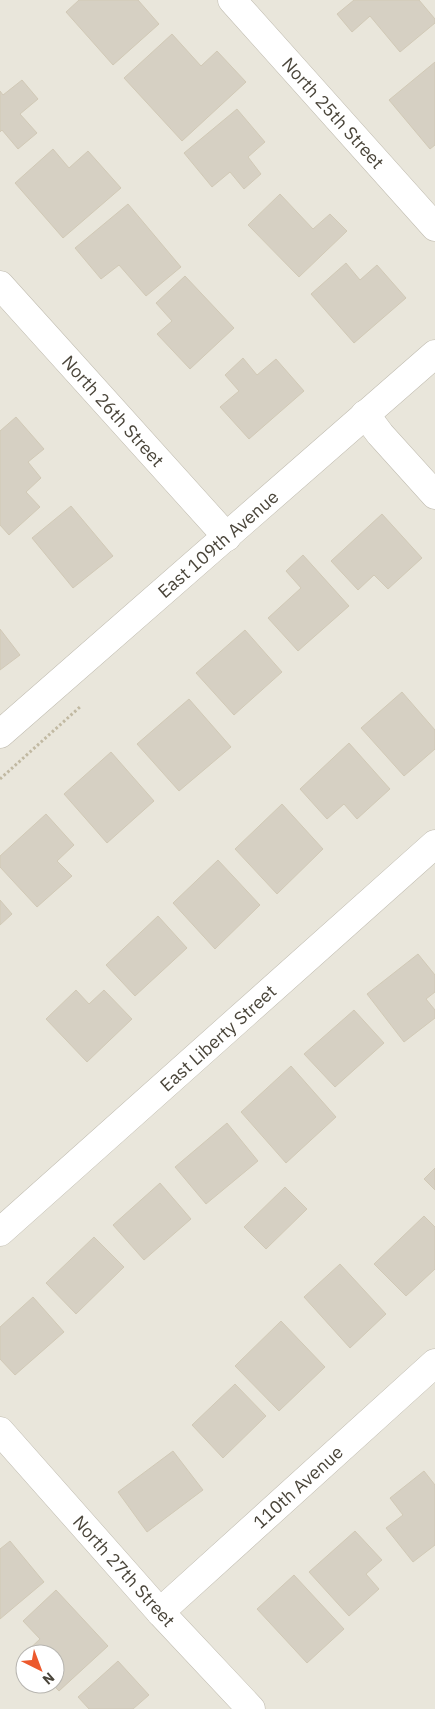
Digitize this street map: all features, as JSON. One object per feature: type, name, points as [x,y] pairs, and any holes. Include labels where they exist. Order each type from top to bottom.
[{"type":"street","name":"North 25th Street","points":[[232,0],[435,226]]},
{"type":"street","name":"North 26th Street","points":[[0,285],[227,537]]},
{"type":"street","name":"East 109th Avenue","points":[[0,734],[435,354]]},
{"type":"street","points":[[365,414],[380,434],[435,494]]},
{"type":"street","name":"East Liberty Street","points":[[0,1232],[435,844]]},
{"type":"street","name":"110th Avenue","points":[[160,1612],[435,1362]]},
{"type":"street","name":"North 27th Street","points":[[0,1431],[160,1612],[251,1709]]},
{"type":"shaded area","points":[[0,0],[435,0],[435,1709],[0,1709]]},
{"type":"building","points":[[79,0],[138,0],[159,24],[113,65],[66,12]]},
{"type":"building","points":[[354,0],[419,0],[435,19],[435,23],[400,52],[370,16],[352,32],[337,14]]},
{"type":"building","points":[[172,34],[201,66],[217,51],[246,82],[182,141],[124,78]]},
{"type":"building","points":[[435,62],[435,145],[430,149],[389,100]]},
{"type":"building","points":[[22,80],[38,99],[20,114],[37,133],[18,149],[2,130],[0,132],[0,91],[3,95]]},
{"type":"building","points":[[237,109],[265,142],[248,157],[261,174],[244,189],[230,172],[212,187],[184,153]]},
{"type":"building","points":[[53,149],[69,168],[88,151],[121,188],[63,238],[15,183]]},
{"type":"building","points":[[280,194],[313,229],[330,214],[347,231],[299,277],[248,225]]},
{"type":"building","points":[[128,204],[181,267],[146,296],[119,265],[101,279],[75,248]]},
{"type":"building","points":[[346,263],[360,280],[377,265],[406,298],[354,343],[311,294]]},
{"type":"building","points":[[185,276],[234,328],[190,369],[157,334],[172,321],[156,303]]},
{"type":"building","points":[[243,358],[257,375],[276,359],[304,391],[249,439],[220,407],[239,391],[225,375]]},
{"type":"building","points":[[16,417],[44,449],[28,462],[41,478],[26,492],[40,507],[9,535],[0,525],[0,431]]},
{"type":"building","points":[[71,506],[113,556],[73,588],[32,538]]},
{"type":"building","points":[[382,514],[422,558],[388,589],[374,575],[358,590],[331,561]]},
{"type":"building","points":[[303,555],[349,606],[298,651],[268,618],[301,588],[286,571]]},
{"type":"building","points":[[0,629],[20,655],[0,670]]},
{"type":"building","points":[[245,630],[282,672],[234,715],[196,673]]},
{"type":"building","points":[[402,692],[435,730],[435,749],[404,776],[361,728]]},
{"type":"building","points":[[189,699],[231,747],[179,791],[137,744]]},
{"type":"building","points":[[349,743],[390,789],[357,819],[344,804],[327,819],[300,789]]},
{"type":"building","points":[[111,752],[154,801],[107,843],[64,794]]},
{"type":"building","points":[[282,804],[323,849],[277,894],[235,849]]},
{"type":"building","points":[[46,814],[74,845],[57,861],[72,876],[37,907],[0,867],[0,856]]},
{"type":"building","points":[[218,860],[260,905],[215,949],[173,903]]},
{"type":"building","points":[[0,900],[12,914],[0,925]]},
{"type":"building","points":[[158,916],[187,948],[135,996],[106,965]]},
{"type":"building","points":[[418,954],[435,975],[435,992],[426,999],[435,1010],[435,1018],[404,1042],[367,994]]},
{"type":"building","points":[[76,990],[89,1004],[104,990],[132,1019],[87,1062],[46,1019]]},
{"type":"building","points":[[354,1010],[384,1043],[335,1087],[304,1054]]},
{"type":"building","points":[[291,1066],[336,1117],[286,1163],[241,1112]]},
{"type":"building","points":[[227,1123],[258,1161],[206,1204],[175,1167]]},
{"type":"building","points":[[435,1168],[435,1190],[424,1179]]},
{"type":"building","points":[[160,1183],[191,1219],[144,1260],[113,1225]]},
{"type":"building","points":[[285,1187],[307,1209],[266,1249],[244,1227]]},
{"type":"building","points":[[424,1216],[435,1227],[435,1269],[406,1296],[374,1264]]},
{"type":"building","points":[[94,1237],[124,1267],[76,1314],[46,1283]]},
{"type":"building","points":[[340,1264],[386,1314],[350,1348],[304,1297]]},
{"type":"building","points":[[33,1297],[64,1332],[15,1375],[0,1359],[0,1327]]},
{"type":"building","points":[[281,1321],[325,1367],[279,1411],[235,1366]]},
{"type":"building","points":[[235,1384],[266,1416],[223,1458],[192,1425]]},
{"type":"building","points":[[173,1451],[203,1490],[147,1532],[118,1492]]},
{"type":"building","points":[[424,1471],[435,1485],[435,1545],[413,1562],[386,1528],[403,1515],[390,1498]]},
{"type":"building","points":[[355,1531],[382,1560],[366,1574],[379,1589],[349,1616],[309,1572]]},
{"type":"building","points":[[10,1541],[44,1582],[0,1619],[0,1549]]},
{"type":"building","points":[[294,1575],[344,1629],[307,1663],[257,1609]]},
{"type":"building","points":[[56,1590],[108,1646],[65,1685],[65,1644],[35,1644],[40,1639],[23,1621]]},
{"type":"building","points":[[118,1661],[149,1695],[133,1709],[89,1709],[78,1697]]}]
